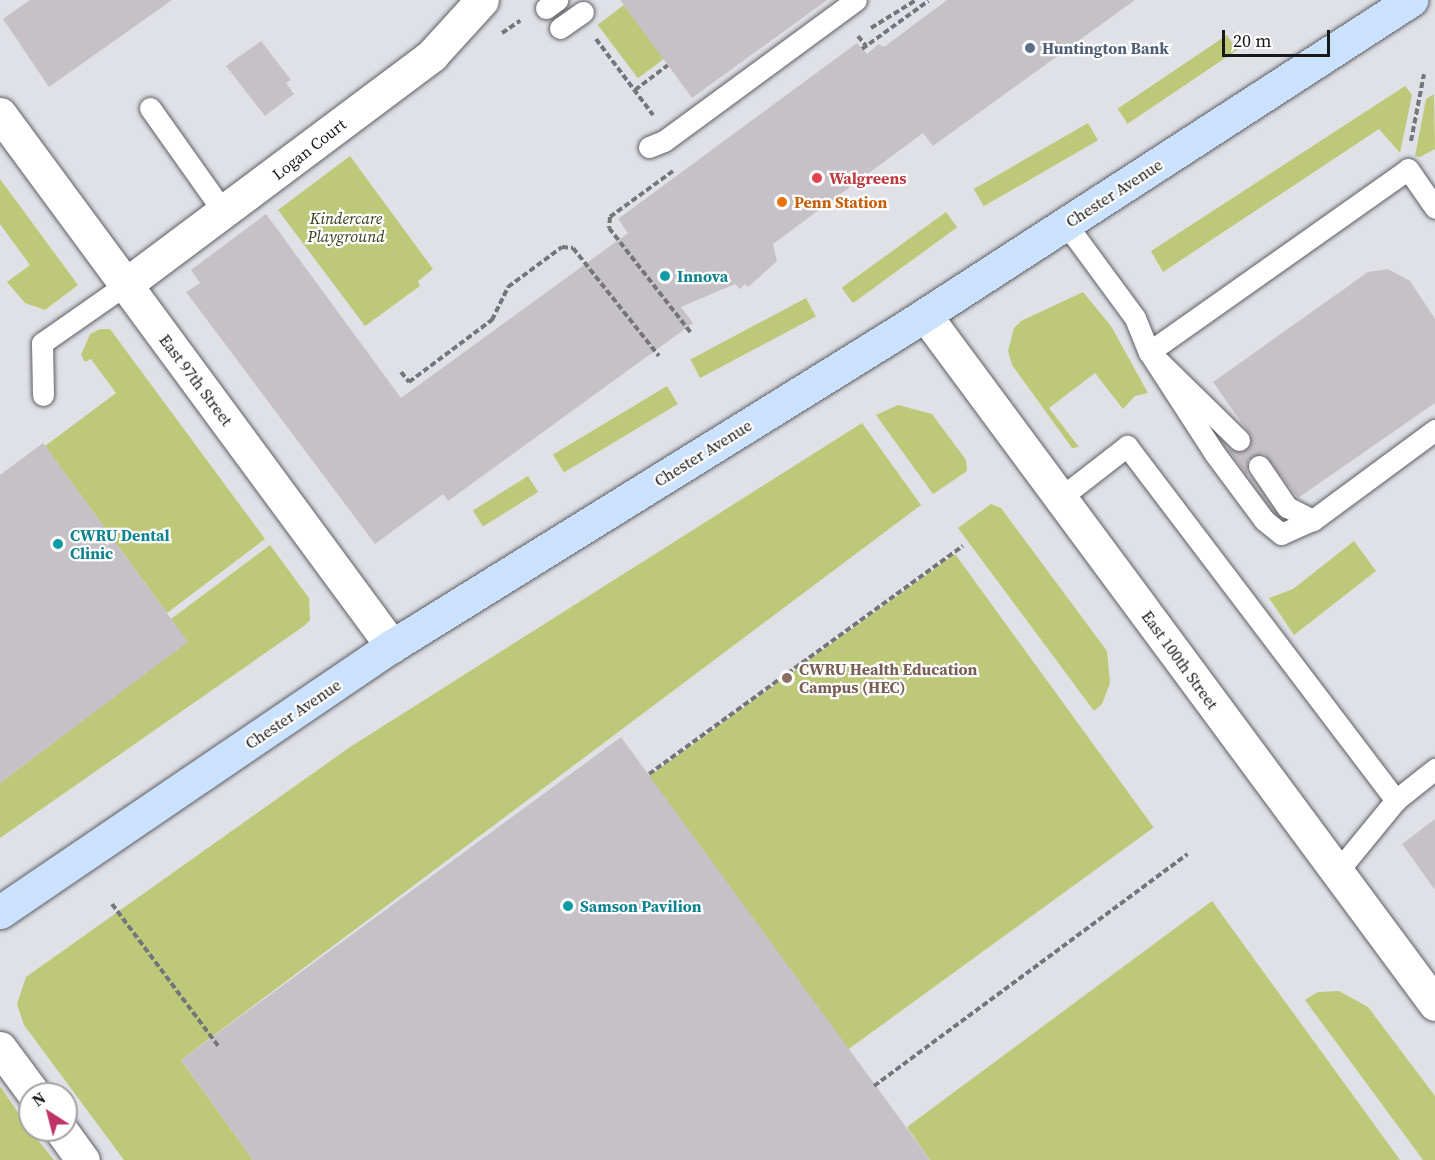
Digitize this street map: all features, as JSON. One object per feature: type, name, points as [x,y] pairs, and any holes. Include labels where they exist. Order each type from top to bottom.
[{"type":"main road","name":"Chester Avenue","points":[[0,912],[392,646],[925,315],[1411,0]]},
{"type":"street","name":"Logan Court","points":[[125,285],[225,214],[432,55],[482,0]]},
{"type":"street","name":"East 97th Street","points":[[0,114],[392,646]]},
{"type":"street","name":"East 100th Street","points":[[925,315],[1435,1005]]},
{"type":"street","points":[[0,1048],[25,1082]]},
{"type":"street","points":[[70,1142],[83,1160]]},
{"type":"lane","points":[[649,147],[664,141],[856,0]]},
{"type":"lane","points":[[560,28],[581,13]]},
{"type":"lane","points":[[150,108],[225,214]]},
{"type":"lane","points":[[1149,352],[1408,169],[1435,208]]},
{"type":"lane","points":[[1066,224],[1135,318],[1149,352],[1264,520],[1281,534],[1312,520],[1435,430]]},
{"type":"lane","points":[[43,395],[42,343],[125,285]]},
{"type":"lane","points":[[1149,352],[1239,440]]},
{"type":"lane","points":[[1060,498],[1127,446],[1396,800]]},
{"type":"lane","points":[[1259,466],[1287,507],[1312,520]]},
{"type":"lane","points":[[1336,872],[1396,800],[1435,769]]},
{"type":"path","points":[[858,36],[864,47],[928,0]]},
{"type":"path","points":[[499,31],[502,33],[543,8]]},
{"type":"path","points":[[581,13],[656,119]]},
{"type":"path","points":[[635,90],[668,65]]},
{"type":"path","points":[[1404,172],[1424,74]]},
{"type":"path","points":[[618,240],[691,333]]},
{"type":"path","points":[[401,372],[409,382],[492,320],[508,286],[562,247],[573,248],[659,356]]},
{"type":"path","points":[[649,774],[963,546]]},
{"type":"path","points":[[874,1086],[1188,854]]},
{"type":"path","points":[[112,904],[219,1047]]},
{"type":"green space","points":[[624,5],[664,59],[638,78],[598,25]]},
{"type":"green space","points":[[1227,35],[1237,50],[1128,124],[1118,109]]},
{"type":"green space","points":[[1405,86],[1412,95],[1400,153],[1379,129],[1163,272],[1151,251]]},
{"type":"green space","points":[[1434,94],[1435,149],[1420,157],[1415,156],[1426,99]]},
{"type":"green space","points":[[1088,123],[1098,140],[984,206],[974,189]]},
{"type":"green space","name":"Kindercare Playground","points":[[350,156],[433,269],[418,281],[420,286],[365,326],[278,210]]},
{"type":"green space","points":[[0,179],[78,285],[45,310],[25,303],[7,282],[30,265],[0,224]]},
{"type":"green space","points":[[946,212],[957,227],[853,303],[842,288]]},
{"type":"green space","points":[[1083,292],[1111,326],[1148,393],[1135,396],[1123,409],[1095,373],[1049,408],[1079,447],[1072,448],[1012,365],[1008,351],[1014,328],[1021,321]]},
{"type":"green space","points":[[806,298],[816,317],[700,378],[690,360]]},
{"type":"green space","points":[[100,329],[110,329],[265,539],[167,613],[45,446],[116,393],[91,359],[85,362],[81,355],[90,334]]},
{"type":"green space","points":[[667,386],[678,404],[564,473],[553,455]]},
{"type":"green space","points":[[898,405],[932,414],[966,460],[967,471],[933,494],[876,415]]},
{"type":"green space","points":[[862,423],[921,505],[181,1060],[253,1160],[124,1160],[78,1098],[78,1082],[66,1082],[24,1025],[17,1004],[26,977],[350,747]]},
{"type":"green space","points":[[528,476],[538,492],[483,527],[473,510]]},
{"type":"green space","points":[[991,504],[1001,508],[1107,651],[1110,683],[1102,704],[1094,711],[958,528]]},
{"type":"green space","points":[[1354,541],[1376,571],[1294,635],[1269,598],[1293,589]]},
{"type":"green space","points":[[270,545],[309,598],[310,620],[0,838],[0,783],[187,642],[171,619]]},
{"type":"green space","points":[[955,554],[1154,827],[846,1051],[648,777]]},
{"type":"green space","points":[[1212,901],[1400,1160],[930,1160],[907,1127]]},
{"type":"green space","points":[[1339,991],[1368,1007],[1435,1096],[1435,1160],[1423,1160],[1305,1000],[1318,992]]},
{"type":"green space","points":[[0,1086],[18,1112],[18,1142],[40,1142],[54,1160],[0,1160]]},
{"type":"building","points":[[30,0],[172,0],[49,87],[3,19]]},
{"type":"building","points":[[620,0],[827,0],[692,98]]},
{"type":"building","name":"Innova","points":[[947,0],[1135,0],[933,146],[923,133],[773,244],[777,261],[748,287],[745,284],[740,289],[735,284],[681,307],[693,323],[448,501],[443,494],[375,544],[186,292],[200,283],[191,270],[266,214],[401,398],[628,233],[618,219],[857,43],[867,54],[879,44],[884,47]]},
{"type":"building","points":[[261,41],[291,80],[286,83],[294,94],[265,116],[226,66]]},
{"type":"building","points":[[1388,269],[1410,281],[1435,319],[1435,403],[1298,498],[1264,454],[1248,460],[1247,475],[1228,449],[1243,452],[1251,436],[1213,382],[1368,272]]},
{"type":"building","name":"CWRU Dental Clinic","points":[[43,443],[188,642],[0,783],[0,475]]},
{"type":"building","name":"Samson Pavilion","points":[[621,737],[930,1160],[253,1160],[181,1060]]},
{"type":"building","points":[[1435,819],[1435,890],[1402,844]]},
{"type":"place","name":"Huntington Bank","points":[[1030,48]]},
{"type":"place","name":"Walgreens","points":[[817,178]]},
{"type":"place","name":"Penn Station","points":[[782,202]]},
{"type":"place","name":"Innova","points":[[665,276]]},
{"type":"place","name":"CWRU Dental Clinic","points":[[58,544]]},
{"type":"place","name":"CWRU Health Education Campus (HEC)","points":[[787,678]]},
{"type":"place","name":"Samson Pavilion","points":[[568,906]]}]
